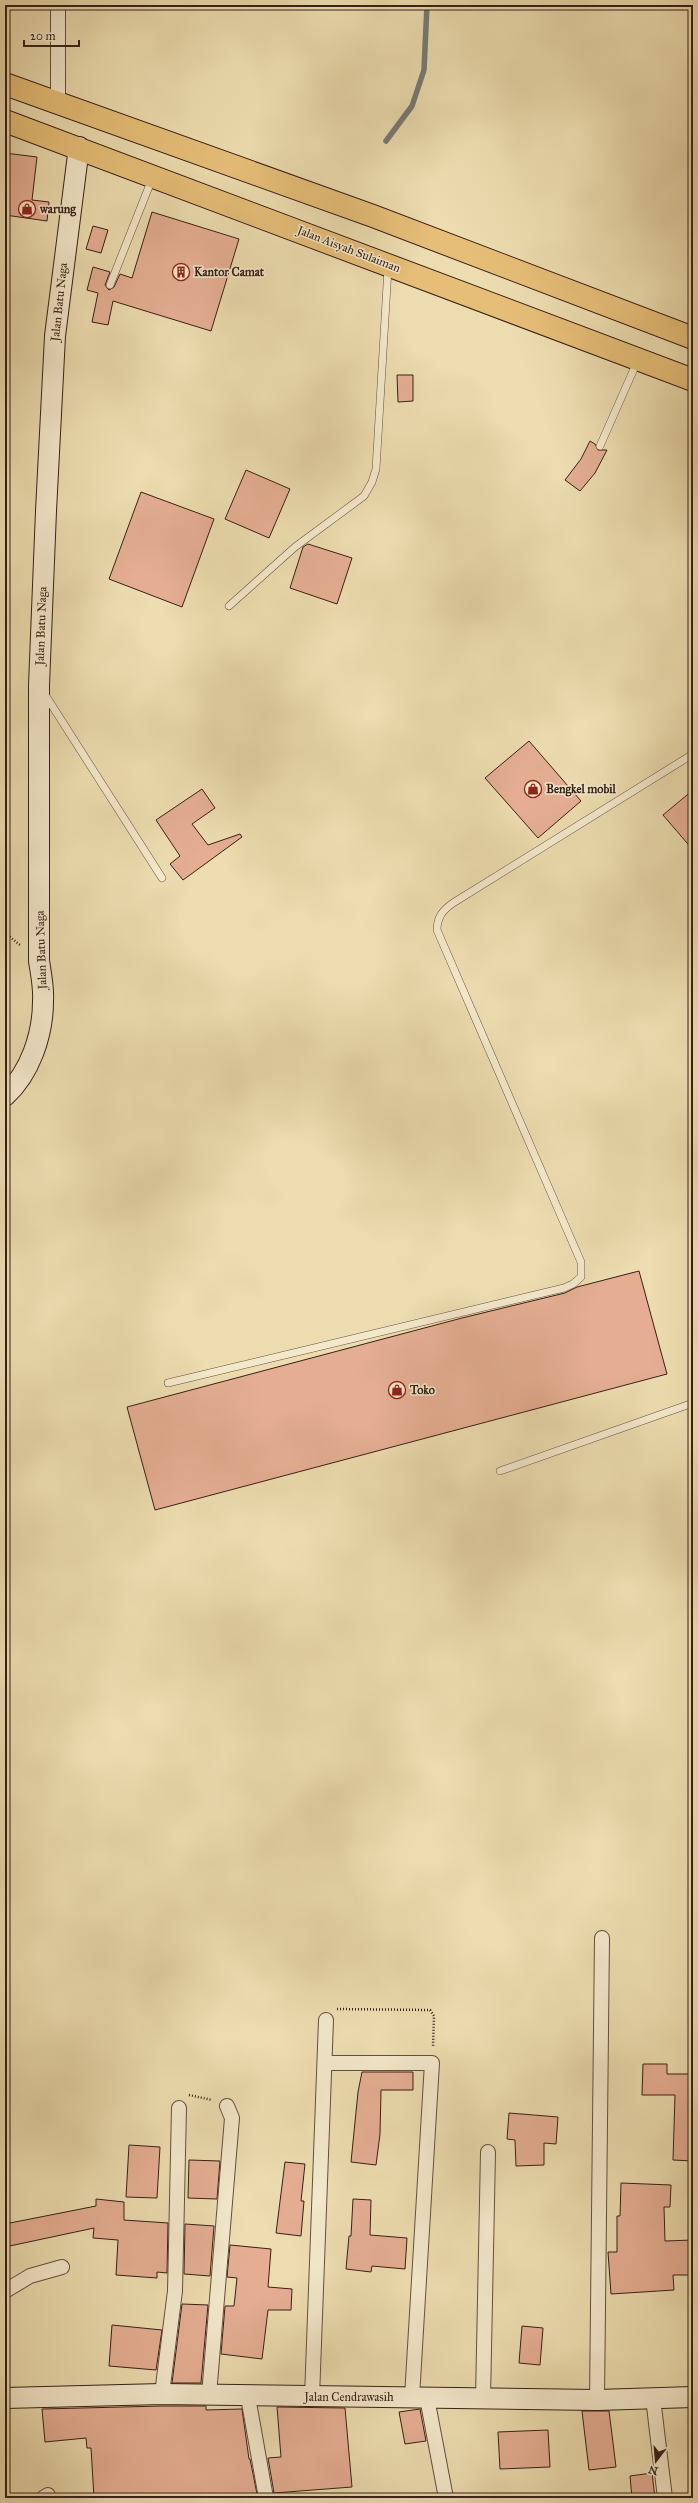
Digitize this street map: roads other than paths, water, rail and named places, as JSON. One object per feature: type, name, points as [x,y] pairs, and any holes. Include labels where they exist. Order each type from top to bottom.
[{"type":"highway","points":[[5,84],[373,216],[693,338]]},
{"type":"highway","name":"Jalan Aisyah Sulaiman","points":[[5,121],[79,147],[693,380]]},
{"type":"street","points":[[58,5],[58,102]]},
{"type":"street","name":"Jalan Batu Naga","points":[[5,1096],[19,1081],[34,1051],[44,1001],[39,961],[39,685],[55,336],[79,147]]},
{"type":"street","points":[[597,2400],[602,1938]]},
{"type":"street","points":[[312,2397],[326,2063],[326,2020]]},
{"type":"street","points":[[326,2063],[432,2063],[419,2398],[446,2498]]},
{"type":"street","points":[[209,2394],[232,2118],[227,2106]]},
{"type":"street","points":[[162,2394],[175,2291],[179,2108]]},
{"type":"street","points":[[483,2399],[488,2152]]},
{"type":"street","points":[[5,2291],[36,2273],[62,2267]]},
{"type":"street","name":"Jalan Cendrawasih","points":[[5,2398],[162,2394],[209,2394],[248,2397],[597,2400],[693,2397]]},
{"type":"street","points":[[248,2397],[266,2498]]},
{"type":"street","points":[[653,2398],[665,2498]]},
{"type":"lane","points":[[110,285],[153,175]]},
{"type":"lane","points":[[228,606],[295,547],[364,496],[372,482],[376,469],[388,264]]},
{"type":"lane","points":[[600,446],[638,358]]},
{"type":"lane","points":[[39,685],[162,878]]},
{"type":"lane","points":[[168,1383],[564,1288],[573,1284],[581,1276],[581,1262],[437,930],[437,922],[441,914],[453,903],[693,754]]},
{"type":"lane","points":[[500,1471],[693,1403]]},
{"type":"waterway","points":[[386,141],[412,106],[424,70],[427,5]]},
{"type":"place","name":"warung","points":[[27,209]]},
{"type":"place","name":"Kantor Camat","points":[[181,272]]},
{"type":"place","name":"Bengkel mobil","points":[[533,789]]},
{"type":"place","name":"Toko","points":[[397,1390]]}]
